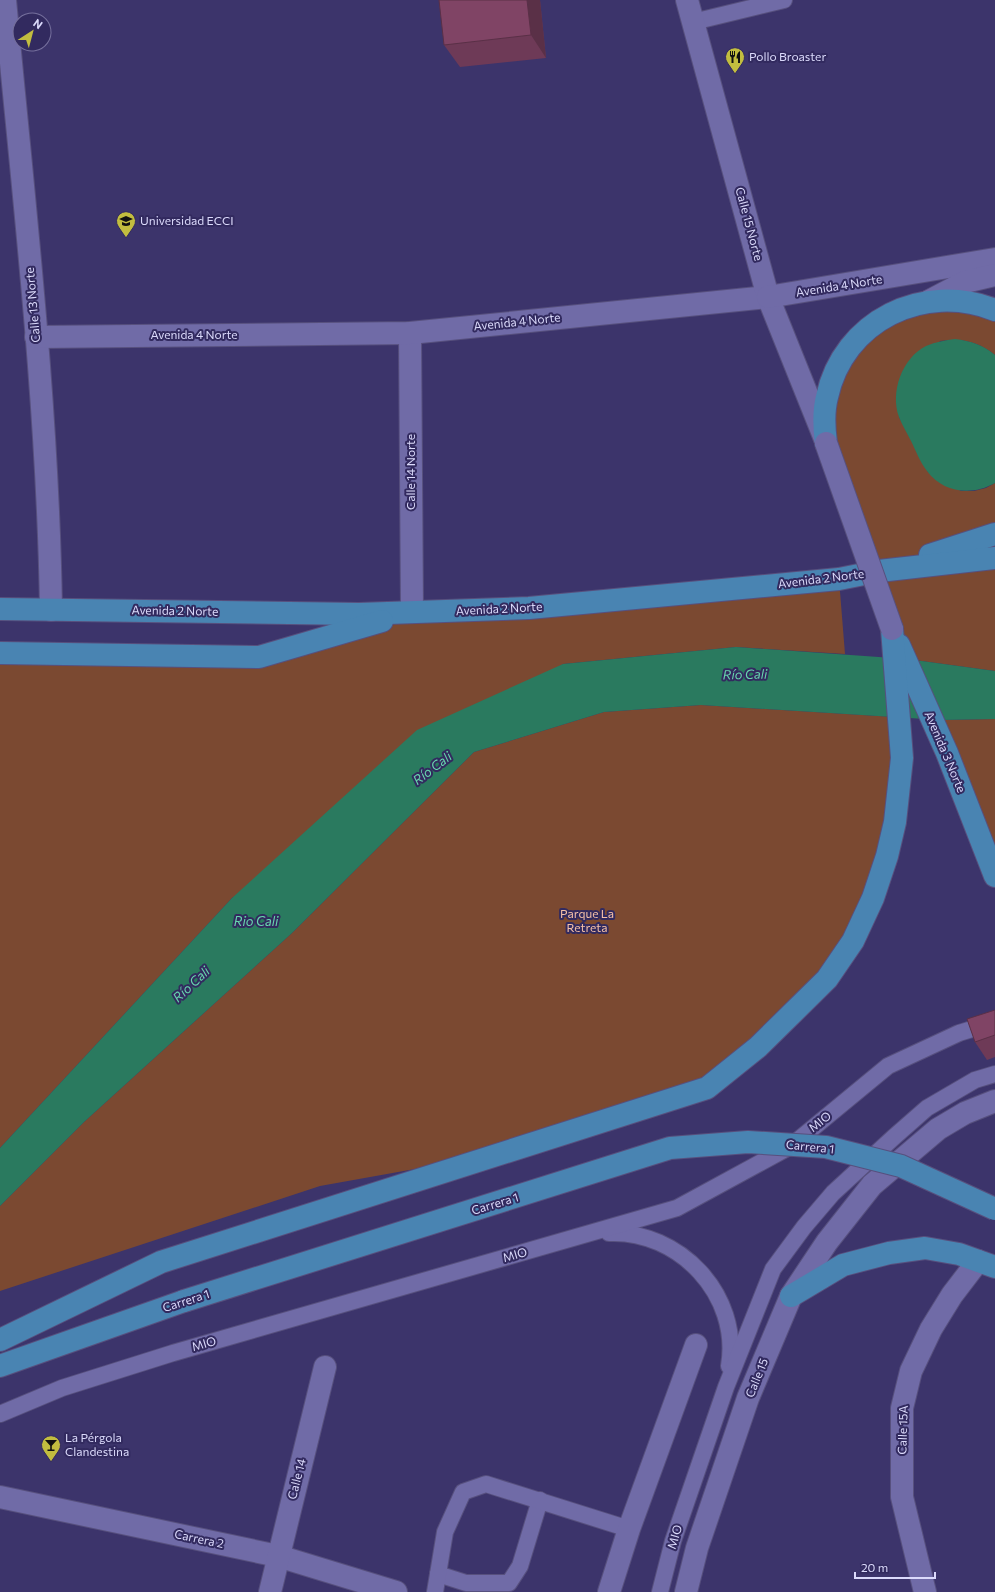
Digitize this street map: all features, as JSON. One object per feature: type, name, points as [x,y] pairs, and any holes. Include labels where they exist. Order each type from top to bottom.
[{"type":"main road","points":[[826,443],[824,421],[826,398],[837,368],[845,353],[868,328],[902,308],[929,301],[961,301],[995,310]]},
{"type":"main road","points":[[879,571],[995,534]]},
{"type":"main road","name":"Avenida 2 Norte","points":[[0,609],[359,614],[537,607],[839,579],[879,571],[995,558]]},
{"type":"main road","points":[[0,653],[260,658],[412,612]]},
{"type":"main road","points":[[0,1340],[161,1262],[707,1088],[758,1047],[827,979],[853,940],[873,898],[887,856],[895,822],[902,758],[892,629]]},
{"type":"main road","name":"Avenida 3 Norte","points":[[892,629],[947,753],[995,876]]},
{"type":"main road","name":"Carrera 1","points":[[0,1366],[184,1301],[670,1148],[748,1142],[826,1147],[901,1166],[995,1209]]},
{"type":"main road","points":[[791,1296],[843,1265],[890,1253],[925,1248],[959,1254],[986,1264]]},
{"type":"street","name":"Calle 13 Norte","points":[[5,0],[36,337],[45,468],[51,610]]},
{"type":"street","name":"Calle 15 Norte","points":[[687,0],[768,297],[826,443],[892,629]]},
{"type":"street","name":"Avenida 4 Norte","points":[[36,337],[410,333],[768,297],[995,259]]},
{"type":"street","points":[[929,301],[965,282],[995,276]]},
{"type":"street","name":"Calle 14 Norte","points":[[410,333],[412,612]]},
{"type":"street","name":"Calle 15","points":[[686,1592],[697,1548],[748,1398],[791,1296],[827,1242],[872,1185],[938,1129],[966,1113],[995,1101]]},
{"type":"street","name":"Calle 15A","points":[[925,1592],[902,1497],[902,1408],[911,1371],[931,1329],[952,1295],[986,1264]]},
{"type":"street","points":[[609,1592],[629,1529],[696,1345]]},
{"type":"street","name":"Calle 14","points":[[270,1592],[324,1367]]},
{"type":"street","name":"Carrera 2","points":[[0,1497],[278,1556],[396,1592]]},
{"type":"lane","points":[[693,22],[784,0]]},
{"type":"lane","name":"MIO","points":[[0,1414],[62,1388],[173,1353],[677,1208],[791,1146],[888,1066],[959,1033],[995,1022]]},
{"type":"lane","name":"MIO","points":[[660,1592],[673,1541],[726,1387],[773,1269],[804,1227],[833,1194],[927,1108],[975,1080],[995,1074]]},
{"type":"lane","points":[[590,1234],[625,1232],[659,1241],[689,1260],[712,1286],[727,1318],[732,1352],[726,1387]]},
{"type":"lane","points":[[435,1592],[445,1532],[463,1492],[486,1484],[629,1529]]},
{"type":"lane","points":[[438,1574],[466,1583],[509,1583],[520,1566],[540,1500]]},
{"type":"green space","points":[[995,310],[995,355],[982,346],[962,340],[940,341],[899,417],[928,472],[961,491],[974,491],[986,488],[995,483],[995,534],[882,570],[995,558],[995,671],[907,659],[826,443],[831,383],[897,311]]},
{"type":"green space","points":[[839,579],[845,654],[736,647],[563,664],[232,898],[0,1148],[0,653],[259,657],[412,612]]},
{"type":"green space","name":"Parque La Retreta","points":[[701,705],[895,717],[895,822],[853,941],[707,1088],[504,1153],[320,1186],[0,1291],[0,1206],[84,1122],[292,933],[474,752],[604,712]]},
{"type":"green space","points":[[995,719],[995,876],[941,720]]},
{"type":"water","points":[[955,339],[976,344],[995,355],[995,483],[977,490],[968,491],[949,488],[941,484],[927,471],[900,420],[897,407],[897,387],[900,377],[910,359],[926,346],[940,341]]},
{"type":"water","name":"Rio Cali","points":[[736,647],[907,659],[995,671],[995,719],[941,720],[701,705],[604,712],[474,752],[292,933],[84,1122],[0,1206],[0,1148],[232,898],[417,730],[563,664]]},
{"type":"building","points":[[439,0],[527,0],[531,35],[444,45]]},
{"type":"building","points":[[995,1010],[995,1035],[975,1042],[967,1019]]},
{"type":"place","name":"Pollo Broaster","points":[[735,74]]},
{"type":"place","name":"Universidad ECCI","points":[[126,238]]},
{"type":"place","name":"La Pérgola Clandestina","points":[[51,1462]]},
{"type":"water label","name":"Río Cali","points":[[745,674]]},
{"type":"water label","name":"Río Cali","points":[[432,768]]},
{"type":"water label","name":"Río Cali","points":[[191,984]]}]
